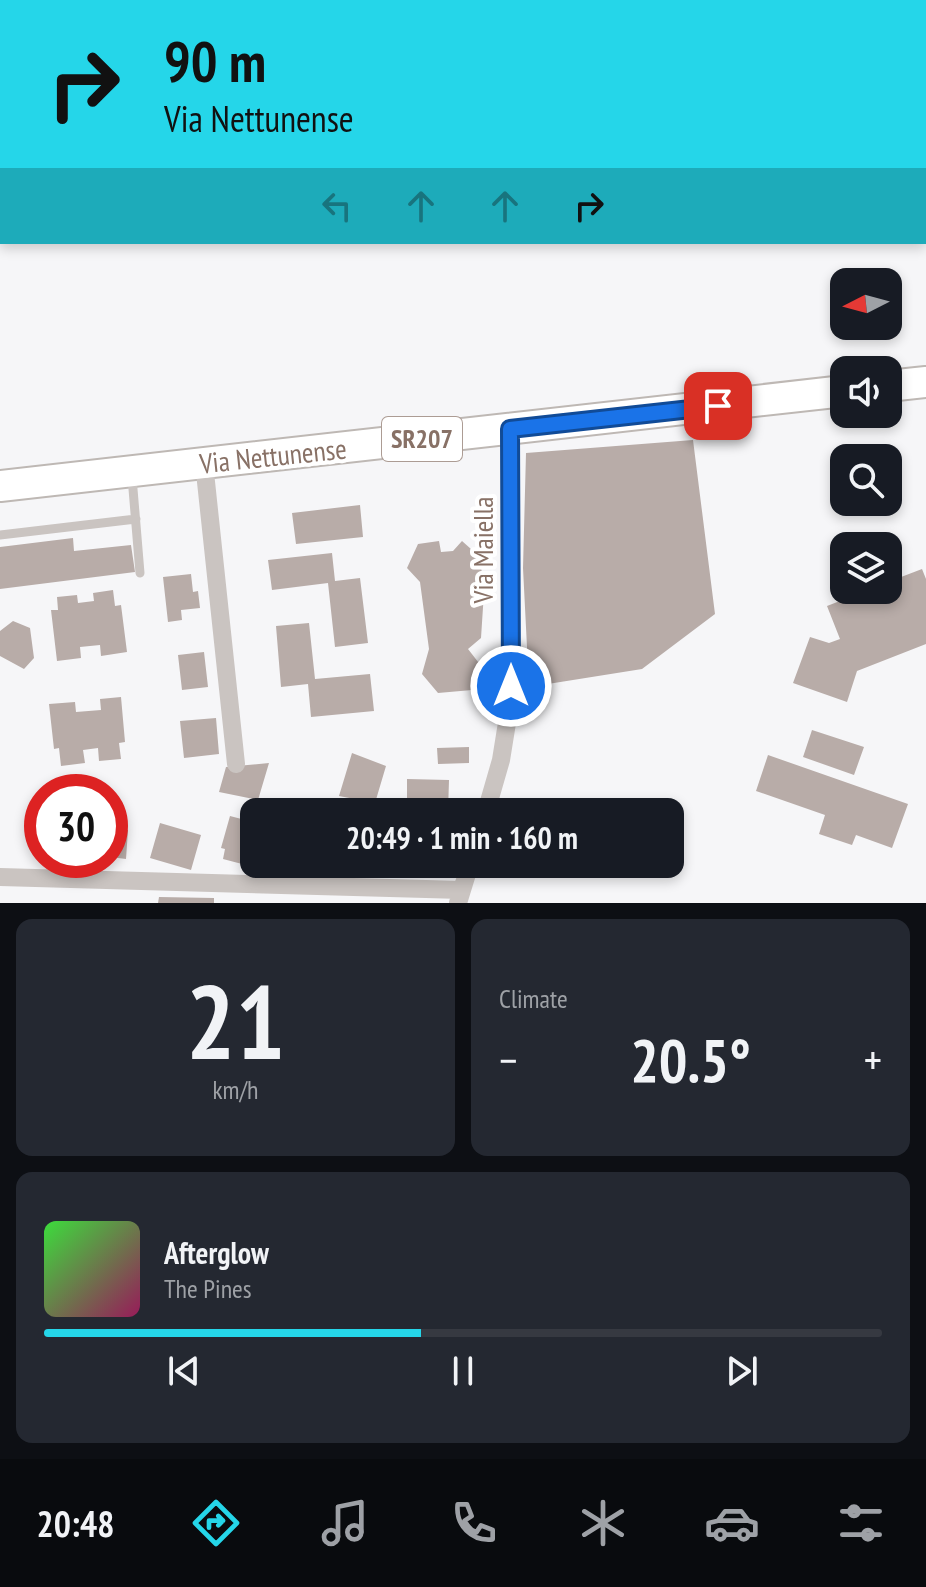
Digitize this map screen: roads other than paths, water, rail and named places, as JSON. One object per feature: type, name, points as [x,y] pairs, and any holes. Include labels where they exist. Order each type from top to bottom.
[{"type":"main road","points":[[902,385],[926,382]]},
{"type":"main road","name":"Via Nettunense","points":[[0,486],[830,393]]},
{"type":"street","name":"Via Maiella","points":[[490,798],[505,744],[511,698],[510,429]]},
{"type":"street","points":[[204,463],[236,764]]},
{"type":"street","points":[[0,877],[460,896]]},
{"type":"lane","points":[[132,471],[140,573]]},
{"type":"lane","points":[[0,535],[136,519]]}]
